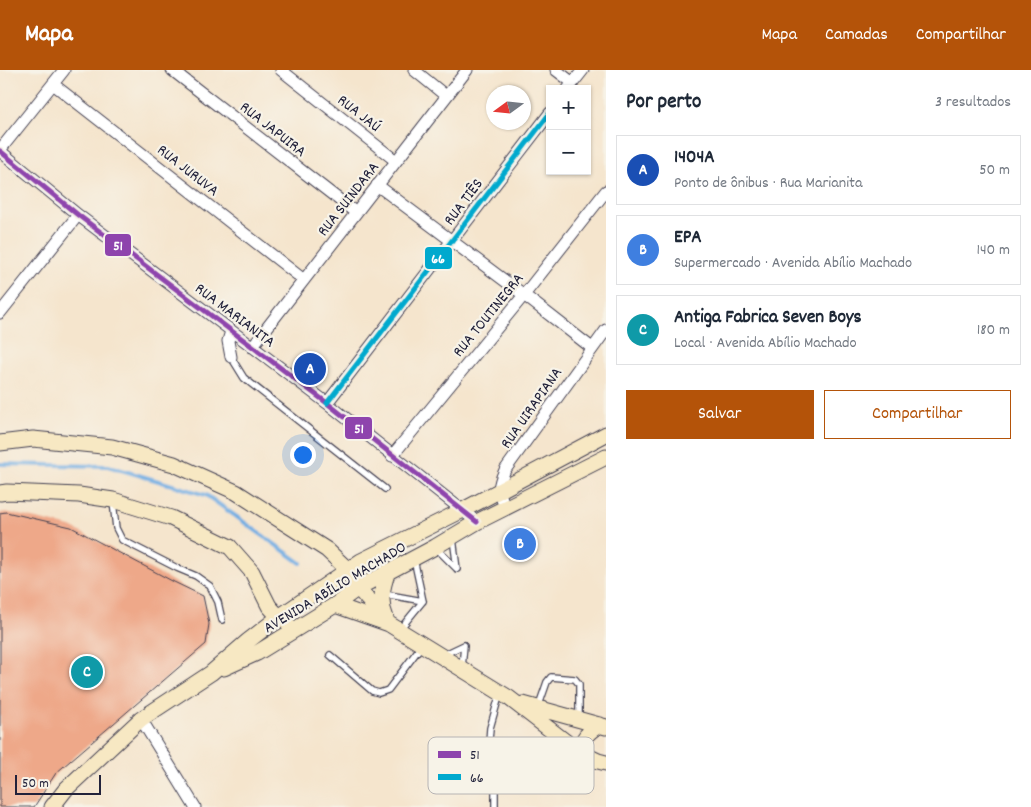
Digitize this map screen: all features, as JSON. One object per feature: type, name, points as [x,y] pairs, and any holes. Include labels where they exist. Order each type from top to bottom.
[{"type":"main road","name":"AVENIDA ABÍLIO MACHADO","points":[[52,807],[66,789],[141,719],[211,673],[279,617],[354,565],[606,434]]},
{"type":"main road","points":[[0,443],[33,439],[112,447],[174,464],[236,492],[354,565],[358,588],[394,628]]},
{"type":"main road","name":"AVENIDA ABÍLIO MACHADO","points":[[211,673],[257,653],[335,605],[358,588],[388,571],[504,507],[606,456]]},
{"type":"main road","points":[[0,493],[79,495],[113,500],[170,518],[230,547],[252,572],[269,606],[279,617],[294,625],[305,624]]},
{"type":"main road","points":[[388,571],[382,593],[383,608],[394,628]]},
{"type":"main road","points":[[335,605],[394,628],[462,668],[506,697],[559,737]]},
{"type":"main road","points":[[506,697],[538,709],[603,726]]},
{"type":"main road","points":[[585,737],[590,730],[603,726]]},
{"type":"street","points":[[0,150],[64,70]]},
{"type":"street","name":"RUA JAPUIRA","points":[[172,70],[355,212]]},
{"type":"street","name":"RUA JAÚ","points":[[281,70],[396,161]]},
{"type":"street","points":[[414,70],[446,96]]},
{"type":"street","name":"RUA SUINDARA","points":[[252,347],[467,70]]},
{"type":"street","points":[[556,70],[570,85]]},
{"type":"street","points":[[572,85],[583,70]]},
{"type":"street","name":"RUA JURUVA","points":[[53,84],[304,280]]},
{"type":"street","name":"RUA TIÊS","points":[[326,403],[546,118]]},
{"type":"street","name":"RUA MARIANITA","points":[[0,150],[78,215],[326,403],[477,522]]},
{"type":"street","points":[[377,185],[592,348]]},
{"type":"street","name":"RUA TOUTINEGRA","points":[[392,456],[606,192]]},
{"type":"street","points":[[0,313],[78,215]]},
{"type":"street","name":"RUA UIRAPIANA","points":[[498,491],[499,482],[505,470],[606,330]]},
{"type":"street","points":[[231,331],[228,341],[231,357]]},
{"type":"street","points":[[498,491],[504,507]]},
{"type":"street","points":[[141,719],[195,807]]},
{"type":"lane","points":[[231,357],[244,378],[385,489]]},
{"type":"lane","points":[[113,500],[116,528],[122,540],[176,568],[196,576],[210,586],[218,602],[222,620]]},
{"type":"lane","points":[[434,547],[457,568],[452,536]]},
{"type":"lane","points":[[414,557],[424,601]]},
{"type":"lane","points":[[382,593],[424,601]]},
{"type":"lane","points":[[394,628],[424,601]]},
{"type":"lane","points":[[330,655],[372,691],[379,693],[388,690],[422,645]]},
{"type":"lane","points":[[538,709],[547,682],[551,677],[575,679],[579,684],[579,720]]},
{"type":"lane","points":[[490,737],[490,728],[506,697]]},
{"type":"lane","points":[[495,794],[495,807]]},
{"type":"building","points":[[6,512],[71,527],[203,596],[209,624],[206,644],[56,773],[34,807],[0,807],[0,513]]},
{"type":"waterway","points":[[0,464],[108,466],[206,495],[301,563]]},
{"type":"transit line","name":"66","points":[[327,403],[546,118]]},
{"type":"transit line","name":"51","points":[[0,151],[78,215],[327,403],[477,522]]},
{"type":"place","name":"1404A","points":[[310,369]]},
{"type":"place","name":"EPA","points":[[520,544]]},
{"type":"place","name":"Antiga Fabrica Seven Boys","points":[[87,672]]}]
